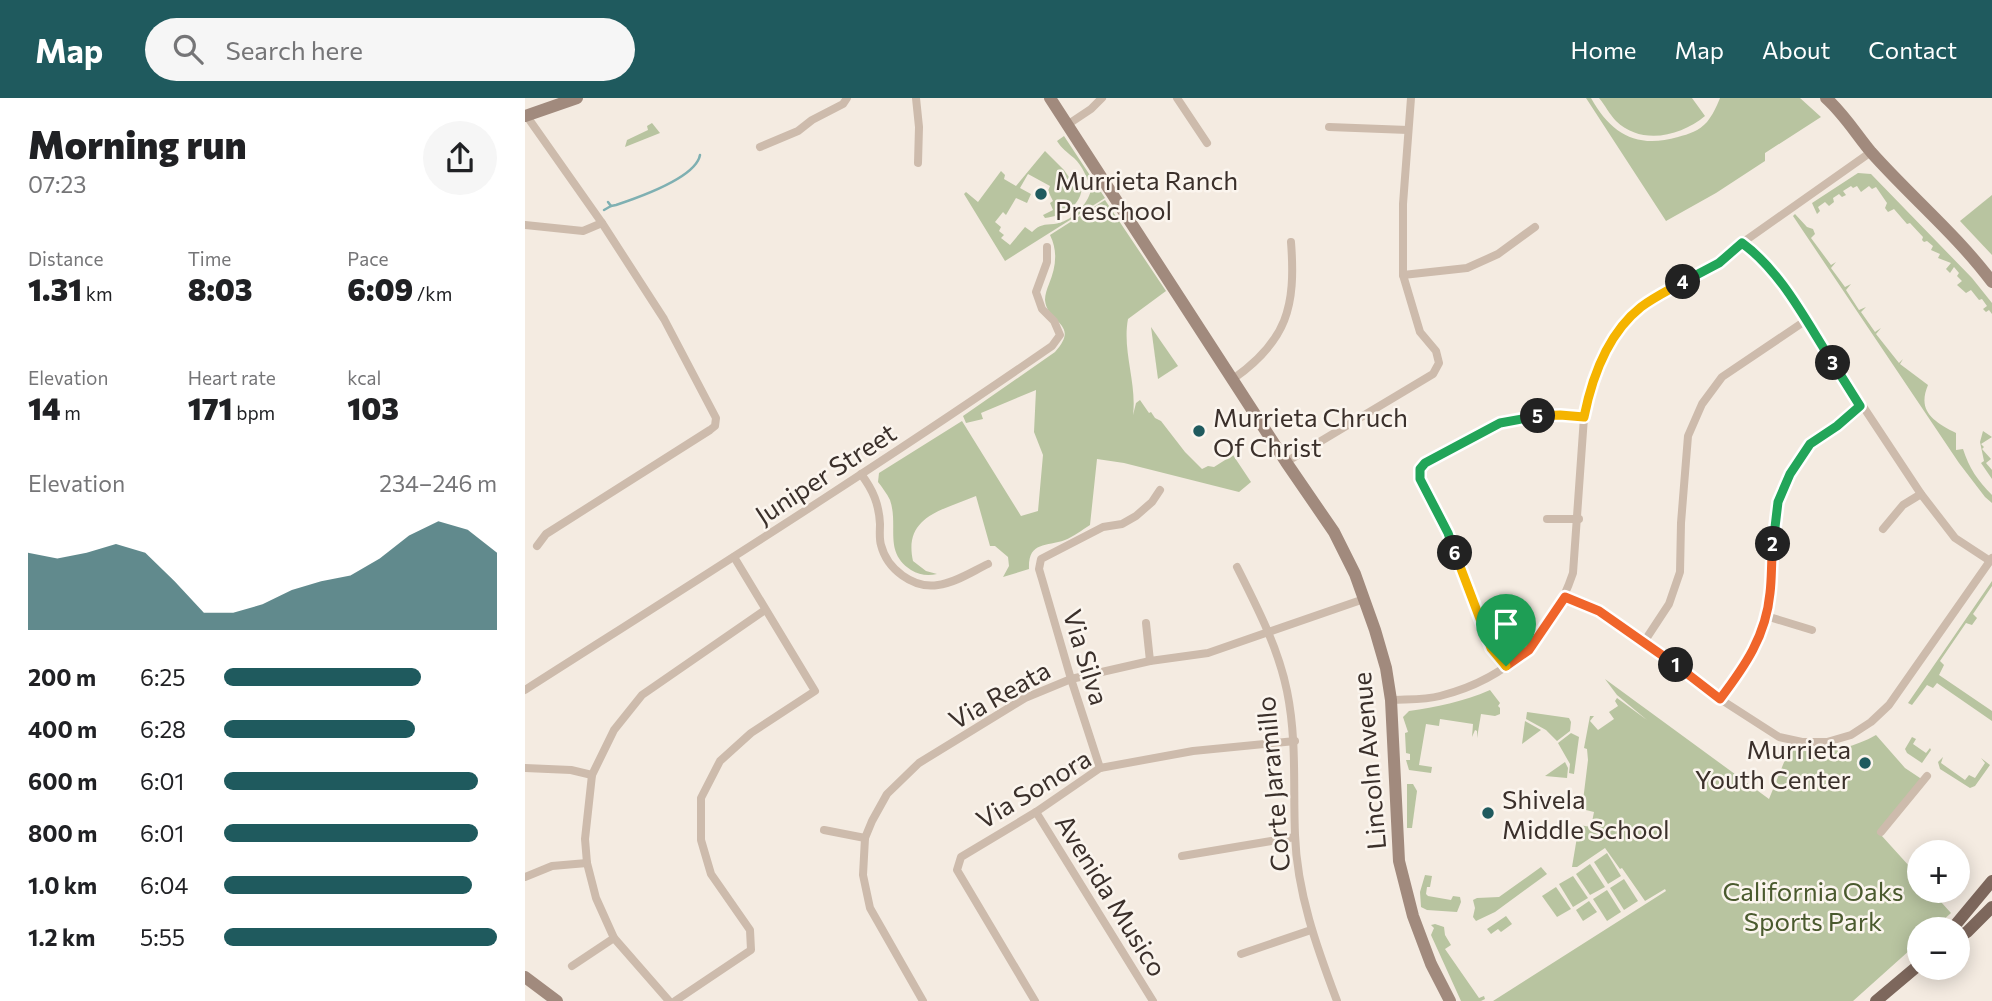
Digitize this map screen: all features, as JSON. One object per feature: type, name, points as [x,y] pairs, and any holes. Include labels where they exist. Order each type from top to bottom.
[{"type":"main road","points":[[1962,917],[1992,881]]},
{"type":"main road","points":[[1970,929],[1992,907]]},
{"type":"main road","points":[[1876,1001],[1907,975]]},
{"type":"street","points":[[537,546],[546,534],[710,430],[715,426],[716,418],[664,319],[602,223],[526,116],[577,98]]},
{"type":"street","points":[[760,147],[798,131],[843,104],[847,98]]},
{"type":"street","points":[[916,98],[919,127],[918,163]]},
{"type":"street","name":"Lincoln Avenue","points":[[1050,98],[1334,532],[1355,574],[1386,668],[1391,700],[1399,860],[1413,916],[1431,964],[1450,1001]]},
{"type":"street","points":[[1067,125],[1102,98]]},
{"type":"street","points":[[1177,98],[1207,143]]},
{"type":"street","points":[[1286,462],[1433,374],[1439,363],[1439,357],[1420,332],[1402,275],[1403,204],[1411,98]]},
{"type":"street","points":[[1826,98],[1871,152],[1916,197],[1992,282]]},
{"type":"street","points":[[1329,127],[1408,130]]},
{"type":"street","points":[[1391,700],[1437,697],[1474,685],[1529,650],[1565,597],[1573,573],[1579,519],[1584,417],[1591,382],[1611,340],[1639,309],[1664,291],[1719,263],[1742,243],[1871,152]]},
{"type":"street","points":[[525,225],[583,231],[602,223]]},
{"type":"street","points":[[1402,275],[1467,268],[1498,254],[1535,227]]},
{"type":"street","points":[[1233,379],[1258,362],[1287,316],[1293,275],[1291,242]]},
{"type":"street","points":[[1565,597],[1599,611],[1720,699],[1779,737],[1802,742],[1827,742],[1851,735],[1871,722],[1889,705],[1991,559],[1955,538],[1860,406],[1788,293],[1756,253],[1742,243]]},
{"type":"street","name":"Juniper Street","points":[[525,690],[958,411],[1058,339],[1061,335],[1058,327],[1042,309],[1036,292],[1047,262],[1047,247]]},
{"type":"street","points":[[1644,642],[1669,604],[1680,572],[1688,436],[1702,404],[1721,377],[1805,321]]},
{"type":"street","points":[[1720,699],[1746,666],[1766,616],[1778,502],[1790,474],[1810,444],[1860,406]]},
{"type":"street","points":[[1506,666],[1491,648],[1473,606],[1448,533],[1420,479],[1420,469],[1425,463],[1500,423],[1541,416],[1584,417]]},
{"type":"street","points":[[862,474],[878,505],[880,542],[885,559],[906,579],[923,585],[938,585],[988,564]]},
{"type":"street","name":"Via Silva","points":[[1101,768],[1070,679],[1039,569],[1043,558],[1103,527],[1122,524],[1136,516],[1152,502],[1160,490]]},
{"type":"street","points":[[1883,529],[1903,505],[1921,494]]},
{"type":"street","points":[[1547,519],[1579,519]]},
{"type":"street","points":[[675,1001],[751,950],[750,930],[711,874],[701,840],[701,798],[720,761],[751,733],[815,691],[734,557]]},
{"type":"street","name":"Corte Jaramillo","points":[[1237,567],[1269,632],[1287,692],[1295,741],[1295,837],[1301,885],[1311,930],[1337,1001]]},
{"type":"street","name":"Via Reata","points":[[923,1001],[870,908],[863,875],[865,838],[887,793],[919,763],[1025,698],[1070,679],[1150,661],[1208,653],[1364,598]]},
{"type":"street","points":[[669,1001],[614,938],[596,898],[587,863],[587,808],[591,775],[614,730],[642,695],[765,610]]},
{"type":"street","points":[[1766,616],[1812,630]]},
{"type":"street","points":[[1146,623],[1150,661]]},
{"type":"street","name":"Via Sonora","points":[[1035,1001],[957,870],[961,857],[1036,812],[1101,768],[1193,751],[1295,741]]},
{"type":"street","points":[[525,759],[525,768],[571,770],[591,775]]},
{"type":"street","points":[[1881,832],[1927,776]]},
{"type":"street","name":"Avenida Musico","points":[[1036,812],[1153,1001]]},
{"type":"street","points":[[824,830],[865,838]]},
{"type":"street","points":[[1182,856],[1295,837]]},
{"type":"street","points":[[525,877],[552,866],[587,863]]},
{"type":"street","points":[[1241,954],[1311,930]]},
{"type":"street","points":[[572,966],[614,938]]},
{"type":"street","points":[[525,977],[557,1001]]},
{"type":"green space","points":[[1586,98],[1591,98],[1607,121],[1627,136],[1650,141],[1678,137],[1697,130],[1709,120],[1720,98],[1800,98],[1821,117],[1765,153],[1765,161],[1666,221]]},
{"type":"green space","points":[[1599,98],[1692,98],[1705,116],[1673,133],[1649,136],[1637,134],[1614,119]]},
{"type":"green space","points":[[652,123],[660,133],[625,147],[627,140],[648,130],[647,126]]},
{"type":"green space","points":[[1064,136],[1105,198],[1005,261],[964,194],[966,192],[978,202],[1001,171],[1005,175],[1004,179],[1016,186],[1045,151],[1075,186],[1082,185],[1079,199],[1065,212],[1045,218],[1043,215],[1053,210],[1050,203],[1053,201],[1048,191],[1050,186],[1028,174],[1020,188],[1031,194],[1027,203],[1016,198],[1006,215],[1003,212],[995,222],[1004,235],[1001,238],[1010,245],[1025,227],[1032,232],[1042,225],[1060,223],[1072,217],[1082,207],[1091,190],[1080,164],[1057,141]]},
{"type":"green space","points":[[1858,173],[1871,174],[1972,278],[1992,303],[1992,314],[1983,309],[1987,306],[1982,299],[1979,300],[1971,290],[1966,293],[1957,285],[1962,281],[1957,276],[1959,273],[1954,267],[1950,273],[1946,269],[1951,263],[1938,258],[1940,254],[1931,250],[1933,246],[1927,241],[1924,242],[1923,237],[1894,209],[1888,212],[1885,208],[1887,203],[1876,187],[1872,189],[1869,186],[1861,192],[1857,186],[1851,186],[1843,191],[1846,195],[1842,197],[1839,194],[1829,206],[1825,202],[1818,207],[1820,211],[1817,214],[1812,203]]},
{"type":"green space","points":[[1992,195],[1992,255],[1960,221]]},
{"type":"green space","points":[[1105,200],[1166,291],[1128,319],[1127,343],[1133,415],[1136,403],[1140,400],[1202,469],[1214,467],[1233,455],[1251,482],[1239,492],[1124,463],[1097,459],[1090,525],[1068,539],[1035,549],[1029,560],[1029,569],[1003,577],[1009,566],[1008,557],[995,546],[990,546],[976,496],[939,511],[920,524],[911,546],[913,561],[926,571],[937,574],[924,575],[914,572],[902,563],[894,547],[890,500],[878,482],[879,473],[962,421],[1021,516],[1038,511],[1043,455],[1034,432],[1036,390],[981,413],[983,419],[966,423],[963,416],[1055,352],[1062,342],[1064,329],[1047,308],[1045,300],[1055,259],[1050,235]]},
{"type":"green space","points":[[1795,214],[1807,227],[1813,229],[1815,234],[1811,238],[1831,265],[1836,262],[1831,268],[1845,287],[1851,284],[1846,290],[1859,310],[1866,307],[1861,312],[1875,332],[1881,328],[1876,334],[1899,363],[1903,359],[1900,364],[1928,385],[1925,402],[1929,414],[1956,433],[1956,450],[1963,449],[1975,474],[1992,495],[1992,503],[1959,463],[1793,216]]},
{"type":"green space","points":[[1151,327],[1178,366],[1158,379]]},
{"type":"green space","points":[[1983,431],[1992,437],[1981,444],[1991,459],[1986,463],[1992,470],[1992,479],[1981,463],[1984,461],[1980,442]]},
{"type":"green space","points":[[1992,581],[1992,586],[1973,614],[1977,618],[1972,625],[1966,623],[1940,661],[1944,665],[1939,675],[1992,711],[1992,721],[1937,683],[1933,688],[1927,685],[1912,705],[1908,703]]},
{"type":"green space","name":"California Oaks Sports Park","points":[[1605,679],[1769,799],[1789,750],[1834,750],[1855,745],[1876,735],[1905,768],[1926,782],[1881,835],[1907,864],[1907,903],[1942,903],[1951,913],[1946,917],[1907,917],[1907,953],[1853,1001],[1493,1001],[1666,891],[1665,889],[1645,901],[1605,848],[1577,867],[1572,867],[1579,825],[1591,827],[1594,812],[1582,809],[1588,760],[1587,749],[1584,748],[1590,716],[1594,716],[1590,721],[1598,730],[1614,719],[1609,712],[1618,706],[1615,701],[1617,698],[1647,720],[1617,695]]},
{"type":"green space","points":[[1490,690],[1500,703],[1500,714],[1481,714],[1477,738],[1475,730],[1472,737],[1473,724],[1440,719],[1439,726],[1426,724],[1419,765],[1432,767],[1431,773],[1409,770],[1406,760],[1410,760],[1410,754],[1406,753],[1405,733],[1408,732],[1403,717],[1409,711],[1450,704]]},
{"type":"green space","points":[[1527,712],[1569,718],[1570,731],[1557,741],[1546,730],[1526,719]]},
{"type":"green space","points":[[1525,721],[1541,730],[1522,744]]},
{"type":"green space","points":[[1571,733],[1579,737],[1574,774],[1569,773],[1570,764],[1558,743]]},
{"type":"green space","points":[[1912,737],[1916,739],[1913,744],[1926,753],[1930,748],[1931,750],[1922,763],[1905,749]]},
{"type":"green space","points":[[1943,757],[1941,763],[1965,780],[1969,775],[1975,778],[1985,763],[1981,758],[1990,765],[1975,786],[1970,788],[1940,769],[1938,762]]},
{"type":"green space","points":[[1565,762],[1568,768],[1567,778],[1545,776]]},
{"type":"green space","points":[[1407,784],[1413,784],[1417,791],[1412,828],[1407,828]]},
{"type":"green space","points":[[1607,853],[1621,876],[1608,884],[1594,862]]},
{"type":"green space","points":[[1590,864],[1605,887],[1590,895],[1576,874]]},
{"type":"green space","points":[[1541,867],[1547,874],[1495,912],[1476,921],[1473,917],[1473,900],[1499,897]]},
{"type":"green space","points":[[1425,875],[1432,876],[1430,887],[1427,887],[1428,896],[1451,900],[1453,896],[1460,897],[1457,912],[1427,910],[1421,907],[1420,892]]},
{"type":"green space","points":[[1573,876],[1588,898],[1573,907],[1559,884]]},
{"type":"green space","points":[[1624,879],[1638,901],[1624,910],[1610,888]]},
{"type":"green space","points":[[1556,887],[1571,909],[1557,917],[1542,896]]},
{"type":"green space","points":[[1607,890],[1621,912],[1607,921],[1593,899]]},
{"type":"green space","points":[[1589,901],[1597,912],[1583,921],[1576,910]]},
{"type":"green space","points":[[1506,916],[1512,924],[1501,932],[1498,929],[1491,934],[1487,929]]},
{"type":"green space","points":[[1431,925],[1444,927],[1451,945],[1445,949],[1479,998],[1484,996],[1485,999],[1461,1001],[1431,935],[1434,928]]},
{"type":"waterway","points":[[608,202],[611,206],[616,205],[664,186],[688,172],[700,155]]},
{"type":"waterway","points":[[604,210],[611,206]]},
{"type":"place","name":"Murrieta Ranch Preschool","points":[[1041,194]]},
{"type":"place","name":"Murrieta Chruch Of Christ","points":[[1199,431]]},
{"type":"place","name":"Murrieta Youth Center","points":[[1865,763]]},
{"type":"place","name":"Shivela Middle School","points":[[1488,813]]},
{"type":"route","points":[[1742,243],[1756,253],[1788,293],[1860,406],[1810,444],[1790,474],[1778,502],[1766,616],[1746,666],[1720,699],[1631,632],[1599,611],[1565,597],[1529,650],[1506,666],[1491,648],[1473,606],[1448,533],[1420,479],[1420,469],[1425,463],[1500,423],[1560,415],[1584,417],[1591,382],[1611,340],[1639,309],[1664,291],[1719,263],[1742,243]]}]
